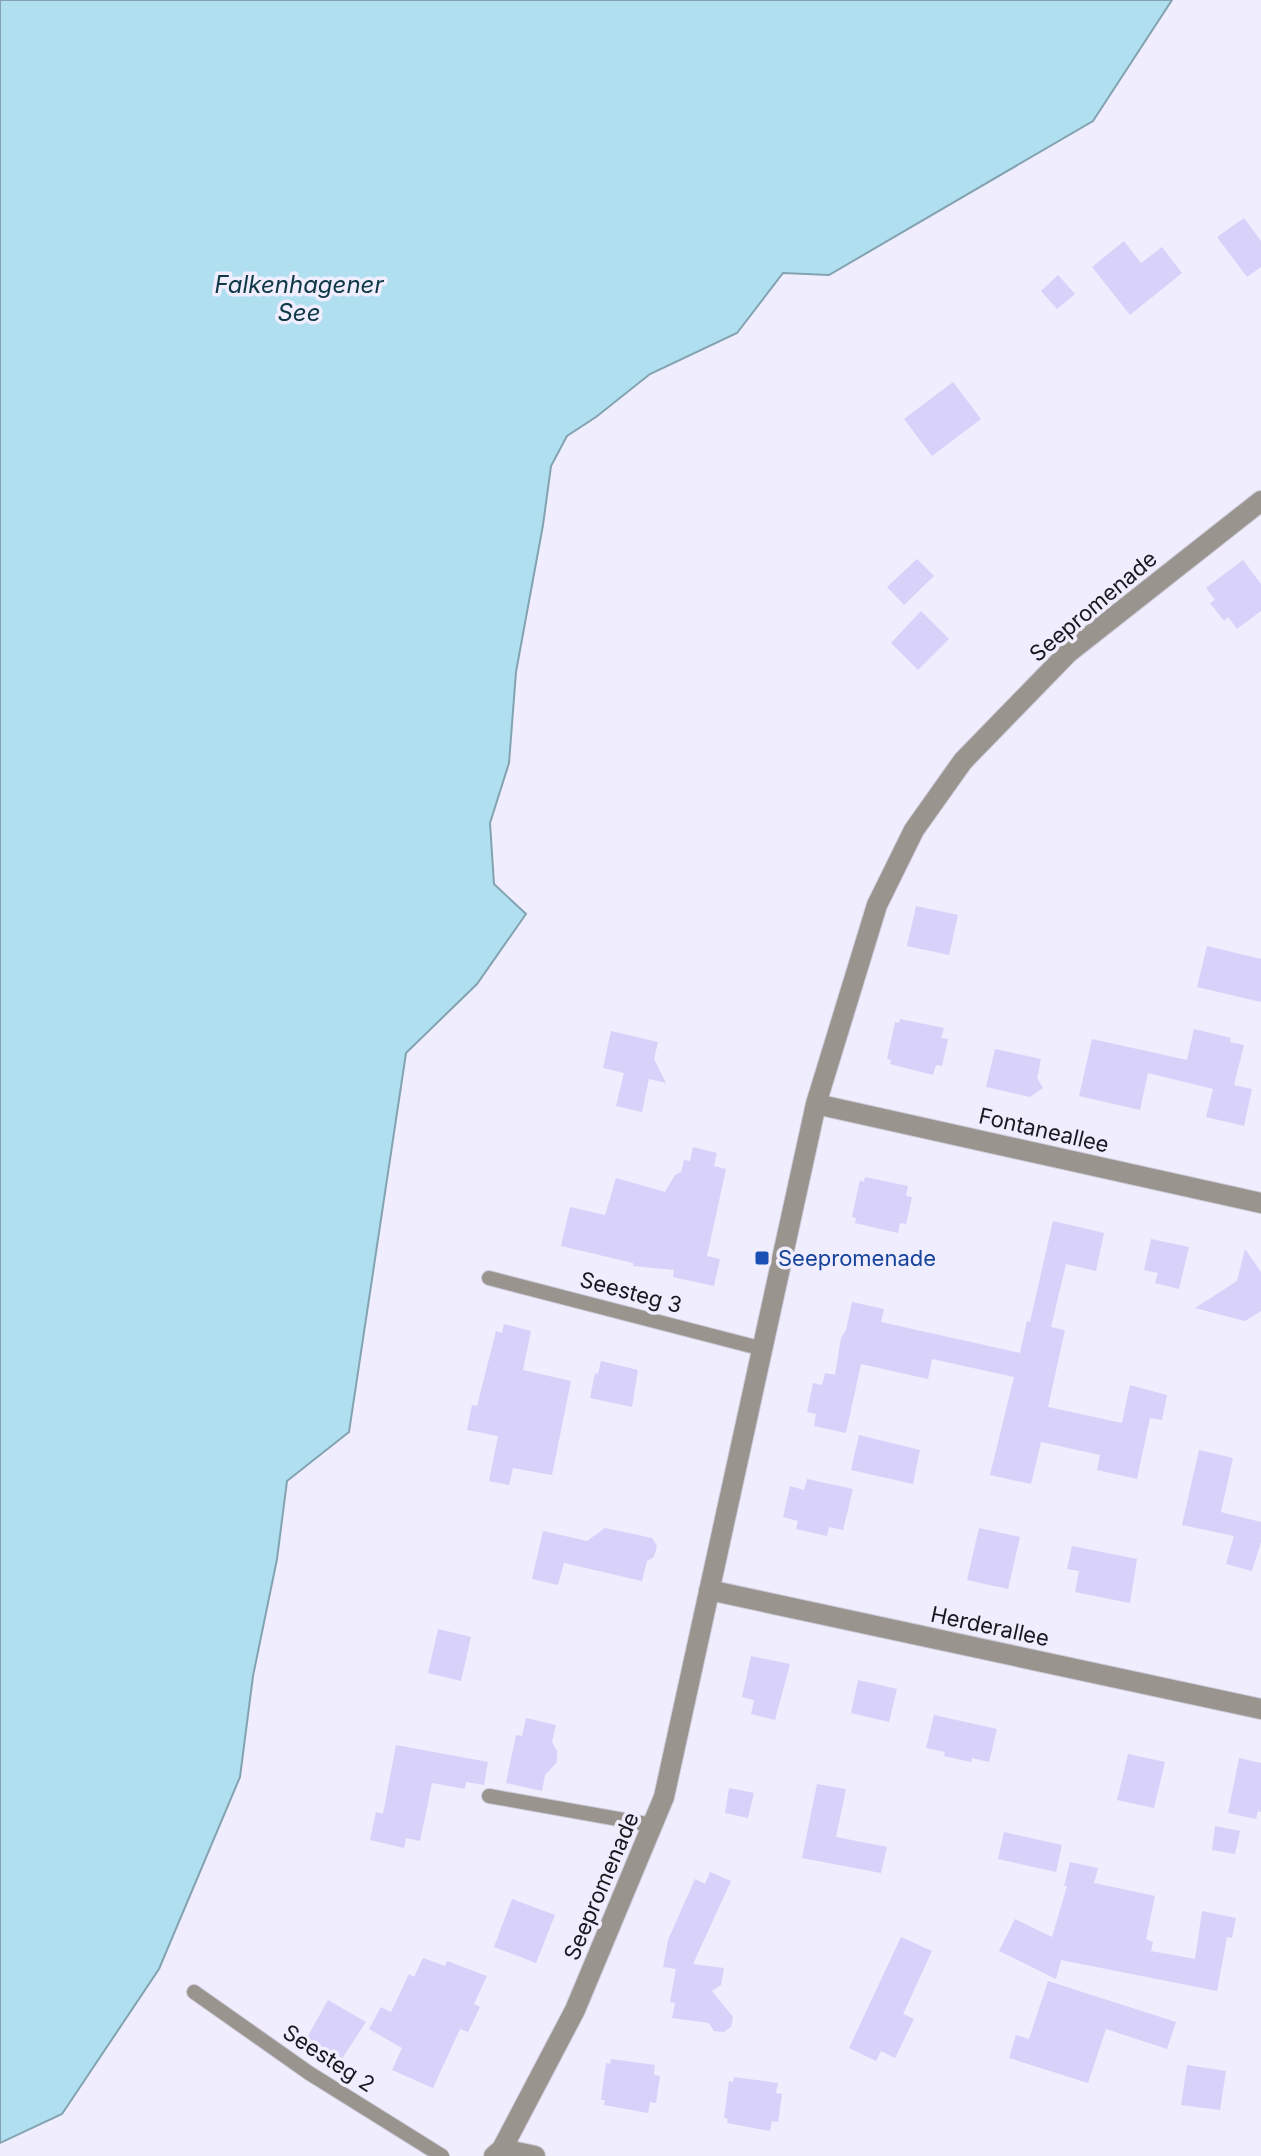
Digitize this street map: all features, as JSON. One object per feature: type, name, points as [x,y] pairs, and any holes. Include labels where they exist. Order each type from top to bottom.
[{"type":"street","name":"Seepromenade","points":[[498,2153],[575,2010],[664,1797],[816,1104],[877,905],[914,830],[963,761],[1068,653],[1261,501]]},
{"type":"street","name":"Fontaneallee","points":[[816,1104],[1261,1203]]},
{"type":"street","name":"Herderallee","points":[[709,1590],[1261,1709]]},
{"type":"street","points":[[498,2153],[535,2156]]},
{"type":"lane","name":"Seesteg 3","points":[[489,1278],[763,1349]]},
{"type":"lane","points":[[489,1796],[652,1825]]},
{"type":"lane","name":"Seesteg 2","points":[[194,1992],[309,2073],[442,2156]]},
{"type":"water","name":"Falkenhagener See","points":[[0,0],[1172,0],[1093,121],[829,275],[783,273],[737,333],[650,374],[567,436],[551,466],[516,672],[509,763],[490,823],[494,884],[526,914],[477,984],[406,1053],[349,1432],[287,1481],[277,1559],[253,1676],[240,1777],[159,1969],[62,2114],[0,2143]]},
{"type":"building","points":[[1244,218],[1261,241],[1261,267],[1247,277],[1217,237]]},
{"type":"building","points":[[1124,241],[1141,263],[1162,247],[1182,273],[1130,315],[1092,267]]},
{"type":"building","points":[[1058,275],[1075,294],[1057,309],[1041,291]]},
{"type":"building","points":[[953,382],[981,419],[932,456],[904,419]]},
{"type":"building","points":[[917,559],[934,576],[904,605],[887,587]]},
{"type":"building","points":[[1243,560],[1261,584],[1261,611],[1237,629],[1228,617],[1224,621],[1210,603],[1215,600],[1206,588]]},
{"type":"building","points":[[921,611],[949,639],[918,670],[891,643]]},
{"type":"building","points":[[916,906],[958,915],[949,955],[907,946]]},
{"type":"building","points":[[1207,946],[1261,959],[1261,1002],[1197,987]]},
{"type":"building","points":[[900,1019],[944,1028],[941,1038],[948,1039],[942,1066],[936,1065],[933,1075],[890,1064],[891,1060],[887,1059],[895,1022],[899,1023]]},
{"type":"building","points":[[1194,1029],[1231,1038],[1230,1042],[1244,1045],[1234,1085],[1252,1089],[1244,1126],[1206,1117],[1213,1089],[1148,1073],[1140,1110],[1079,1096],[1092,1039],[1187,1060]]},
{"type":"building","points":[[611,1031],[658,1042],[654,1059],[666,1083],[649,1079],[642,1112],[616,1106],[624,1073],[603,1068]]},
{"type":"building","points":[[995,1049],[1041,1059],[1037,1078],[1043,1088],[1030,1097],[986,1087]]},
{"type":"building","points":[[693,1147],[717,1153],[714,1166],[726,1169],[707,1256],[720,1259],[714,1286],[673,1277],[674,1270],[633,1266],[633,1263],[561,1246],[570,1207],[605,1215],[616,1178],[665,1192],[675,1175],[681,1172],[684,1160],[690,1161]]},
{"type":"building","points":[[865,1177],[908,1186],[906,1196],[912,1197],[906,1224],[900,1223],[898,1233],[855,1223],[856,1218],[852,1217],[860,1180],[864,1182]]},
{"type":"building","points":[[1053,1221],[1104,1233],[1096,1271],[1066,1264],[1051,1327],[1065,1330],[1048,1407],[1122,1423],[1130,1385],[1167,1395],[1162,1420],[1150,1418],[1137,1479],[1097,1470],[1100,1455],[1041,1442],[1031,1484],[990,1475],[1014,1377],[932,1359],[928,1379],[861,1364],[846,1433],[814,1426],[816,1414],[807,1412],[813,1383],[822,1385],[825,1373],[835,1375],[841,1338],[846,1330],[852,1302],[884,1309],[881,1322],[1020,1353]]},
{"type":"building","points":[[1151,1239],[1189,1247],[1179,1289],[1155,1283],[1158,1273],[1144,1270]]},
{"type":"building","points":[[1245,1249],[1261,1272],[1261,1311],[1245,1321],[1195,1308],[1237,1281]]},
{"type":"building","points":[[504,1324],[531,1331],[523,1370],[571,1381],[552,1475],[513,1468],[509,1485],[489,1481],[498,1436],[467,1430],[472,1405],[477,1406],[496,1331],[502,1333]]},
{"type":"building","points":[[601,1361],[638,1370],[632,1407],[590,1398]]},
{"type":"building","points":[[859,1435],[920,1450],[913,1484],[851,1470]]},
{"type":"building","points":[[1199,1450],[1233,1458],[1221,1512],[1261,1522],[1261,1542],[1252,1571],[1226,1564],[1234,1536],[1182,1525]]},
{"type":"building","points":[[807,1479],[853,1489],[843,1530],[829,1527],[827,1536],[796,1529],[798,1521],[783,1517],[790,1486],[804,1490]]},
{"type":"building","points":[[605,1528],[652,1538],[657,1546],[654,1557],[647,1561],[642,1581],[564,1563],[558,1585],[532,1579],[543,1531],[587,1541]]},
{"type":"building","points":[[979,1528],[1020,1537],[1008,1589],[967,1580]]},
{"type":"building","points":[[1072,1546],[1137,1559],[1130,1603],[1075,1592],[1079,1571],[1067,1569]]},
{"type":"building","points":[[438,1629],[471,1637],[461,1681],[428,1673]]},
{"type":"building","points":[[751,1656],[790,1664],[775,1720],[751,1714],[754,1700],[742,1697]]},
{"type":"building","points":[[858,1680],[897,1689],[889,1722],[851,1713]]},
{"type":"building","points":[[934,1715],[997,1729],[989,1762],[944,1756],[945,1752],[926,1748]]},
{"type":"building","points":[[526,1718],[556,1725],[552,1742],[557,1751],[557,1762],[545,1775],[542,1791],[506,1783],[516,1735],[522,1736]]},
{"type":"building","points":[[396,1745],[488,1762],[484,1785],[466,1782],[465,1789],[432,1783],[420,1841],[406,1838],[404,1848],[370,1840],[376,1812],[383,1814]]},
{"type":"building","points":[[1128,1754],[1165,1762],[1154,1808],[1117,1800]]},
{"type":"building","points":[[1239,1758],[1261,1763],[1261,1812],[1258,1811],[1256,1819],[1228,1813]]},
{"type":"building","points":[[817,1784],[846,1789],[836,1837],[887,1847],[881,1873],[802,1858]]},
{"type":"building","points":[[729,1788],[754,1793],[748,1818],[725,1813]]},
{"type":"building","points":[[1215,1826],[1240,1831],[1235,1854],[1212,1850]]},
{"type":"building","points":[[1004,1832],[1062,1845],[1056,1872],[998,1859]]},
{"type":"building","points":[[1070,1862],[1098,1868],[1094,1883],[1155,1896],[1146,1939],[1153,1942],[1151,1951],[1195,1959],[1202,1911],[1236,1918],[1232,1938],[1227,1937],[1217,1991],[1061,1960],[1056,1979],[999,1951],[1015,1919],[1052,1937],[1067,1886],[1064,1886]]},
{"type":"building","points":[[710,1872],[731,1881],[693,1964],[724,1968],[721,1985],[712,1991],[733,2017],[731,2027],[724,2032],[714,2031],[709,2023],[672,2018],[675,2003],[670,2002],[676,1969],[663,1967],[668,1940],[695,1879],[705,1884]]},
{"type":"building","points":[[512,1899],[555,1915],[536,1963],[494,1947]]},
{"type":"building","points":[[901,1937],[932,1951],[903,2014],[914,2019],[895,2058],[881,2051],[876,2061],[849,2048]]},
{"type":"building","points":[[423,1958],[445,1966],[447,1961],[487,1976],[474,2004],[480,2007],[468,2032],[460,2029],[433,2088],[392,2070],[402,2048],[369,2029],[381,2007],[391,2012],[409,1974],[414,1977]]},
{"type":"building","points":[[1048,1981],[1176,2022],[1167,2049],[1106,2029],[1088,2083],[1009,2058],[1016,2035],[1029,2039]]},
{"type":"building","points":[[328,2000],[366,2022],[339,2063],[304,2043]]},
{"type":"building","points":[[611,2059],[655,2065],[654,2075],[660,2076],[656,2103],[650,2102],[648,2113],[604,2105],[605,2100],[601,2100],[606,2063],[610,2064]]},
{"type":"building","points":[[1187,2065],[1226,2071],[1220,2110],[1181,2105]]},
{"type":"building","points":[[734,2077],[778,2083],[776,2093],[782,2094],[778,2122],[772,2121],[770,2131],[727,2123],[728,2119],[724,2118],[729,2081],[733,2082]]},
{"type":"place","name":"Seepromenade","points":[[762,1258]]}]
